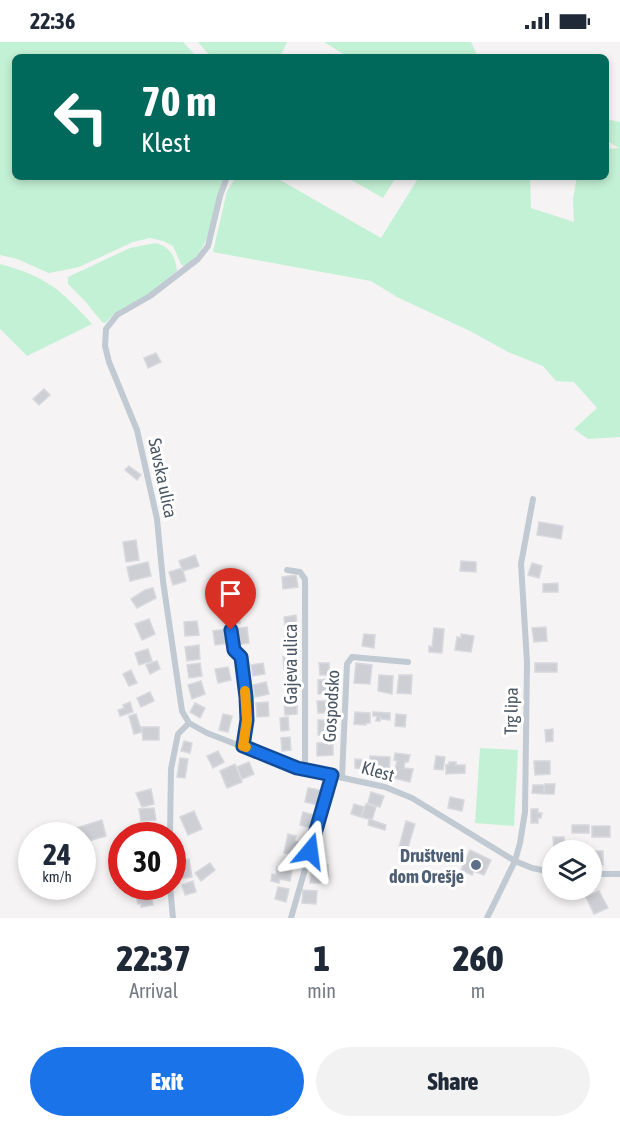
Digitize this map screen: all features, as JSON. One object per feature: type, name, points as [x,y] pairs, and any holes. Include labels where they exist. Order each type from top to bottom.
[{"type":"street","name":"Savska ulica","points":[[189,723],[182,711],[163,581],[157,519],[137,429],[109,362],[105,346],[106,329],[117,315],[150,296],[198,259],[208,246],[226,180]]},
{"type":"street","name":"Trg lipa","points":[[487,918],[515,861],[525,813],[527,662],[521,564],[533,499]]},
{"type":"street","name":"Gajeva ulica","points":[[287,570],[300,572],[305,579],[305,770]]},
{"type":"street","points":[[231,630],[234,650],[241,657],[246,697],[247,720],[243,746]]},
{"type":"street","name":"Gospodsko","points":[[342,777],[347,664],[352,657],[408,662]]},
{"type":"street","name":"Klest","points":[[189,723],[207,733],[305,770],[385,788],[412,798],[515,861],[542,870]]},
{"type":"street","points":[[170,822],[171,769],[178,734],[189,723]]},
{"type":"street","points":[[291,918],[332,775]]},
{"type":"street","points":[[602,874],[620,874]]},
{"type":"street","points":[[171,900],[173,918]]},
{"type":"green space","points":[[0,42],[183,42],[194,54],[12,54],[12,180],[223,180],[207,237],[198,254],[185,267],[181,264],[173,246],[150,238],[133,242],[79,267],[49,273],[17,259],[0,255]]},
{"type":"green space","points":[[198,42],[287,42],[281,54],[208,54]]},
{"type":"green space","points":[[324,42],[471,42],[477,54],[343,54]]},
{"type":"green space","points":[[609,120],[620,122],[620,437],[588,439],[574,429],[597,408],[574,382],[556,381],[543,366],[508,352],[472,332],[397,297],[371,281],[213,252],[227,191],[234,180],[280,180],[381,238],[417,180],[530,180],[531,208],[574,222],[573,199],[576,180],[609,180],[609,149],[619,148],[609,142]]},
{"type":"green space","points":[[351,180],[394,180],[383,198]]},
{"type":"green space","points":[[156,243],[171,253],[177,271],[150,293],[113,315],[105,323],[68,284],[68,277],[130,248]]},
{"type":"green space","points":[[0,264],[41,279],[52,286],[92,324],[27,356],[0,329]]},
{"type":"green space","points":[[480,748],[518,750],[514,826],[475,823]]},
{"type":"building","points":[[156,353],[161,362],[148,368],[144,358]]},
{"type":"building","points":[[44,389],[50,395],[39,405],[33,399]]},
{"type":"building","points":[[129,466],[141,475],[137,480],[125,470]]},
{"type":"building","points":[[539,522],[563,526],[561,539],[537,535]]},
{"type":"building","points":[[136,540],[139,560],[126,562],[123,542]]},
{"type":"building","points":[[195,555],[199,566],[183,571],[179,561]]},
{"type":"building","points":[[461,561],[476,562],[476,572],[460,571]]},
{"type":"building","points":[[148,562],[151,576],[130,581],[127,567]]},
{"type":"building","points":[[532,563],[542,566],[539,578],[528,575]]},
{"type":"building","points":[[182,568],[186,581],[173,585],[169,572]]},
{"type":"building","points":[[296,575],[298,587],[283,589],[282,577]]},
{"type":"building","points":[[558,583],[558,592],[543,592],[543,584]]},
{"type":"building","points":[[153,588],[156,598],[137,608],[131,599]]},
{"type":"building","points":[[238,614],[240,623],[229,625],[228,616]]},
{"type":"building","points":[[296,615],[297,625],[285,627],[284,617]]},
{"type":"building","points":[[149,619],[155,634],[142,640],[135,624]]},
{"type":"building","points":[[197,621],[199,635],[185,636],[184,622]]},
{"type":"building","points":[[247,627],[249,643],[236,645],[233,629]]},
{"type":"building","points":[[546,627],[547,641],[534,642],[532,628]]},
{"type":"building","points":[[434,628],[444,629],[442,653],[429,652],[429,646],[432,647]]},
{"type":"building","points":[[226,629],[229,643],[215,645],[213,631]]},
{"type":"building","points":[[364,634],[375,635],[374,648],[362,646]]},
{"type":"building","points":[[461,634],[474,636],[471,652],[455,650],[457,637],[461,638]]},
{"type":"building","points":[[296,636],[296,647],[284,648],[284,637]]},
{"type":"building","points":[[199,645],[200,659],[187,661],[185,647]]},
{"type":"building","points":[[148,649],[152,661],[139,665],[135,653]]},
{"type":"building","points":[[296,655],[297,667],[284,669],[283,657]]},
{"type":"building","points":[[157,661],[160,669],[150,674],[146,665]]},
{"type":"building","points":[[200,663],[202,676],[189,678],[187,665]]},
{"type":"building","points":[[263,663],[265,674],[253,676],[251,665]]},
{"type":"building","points":[[319,663],[329,663],[330,675],[320,675]]},
{"type":"building","points":[[356,663],[372,665],[370,684],[354,683]]},
{"type":"building","points":[[535,663],[557,663],[557,672],[535,672]]},
{"type":"building","points":[[228,667],[231,680],[218,683],[215,669]]},
{"type":"building","points":[[131,670],[137,683],[129,686],[123,674]]},
{"type":"building","points":[[379,675],[393,676],[392,694],[378,691]]},
{"type":"building","points":[[399,675],[412,675],[411,694],[397,693]]},
{"type":"building","points":[[297,678],[299,688],[287,690],[285,679]]},
{"type":"building","points":[[332,679],[332,694],[318,694],[318,680]]},
{"type":"building","points":[[201,681],[205,694],[192,699],[188,685]]},
{"type":"building","points":[[266,682],[269,694],[255,697],[253,685]]},
{"type":"building","points":[[150,692],[154,701],[141,707],[137,698]]},
{"type":"building","points":[[317,701],[331,701],[331,713],[318,713]]},
{"type":"building","points":[[130,702],[133,712],[120,716],[118,710]]},
{"type":"building","points":[[268,702],[269,716],[257,717],[256,703]]},
{"type":"building","points":[[297,702],[297,714],[285,715],[284,703]]},
{"type":"building","points":[[195,703],[205,708],[200,718],[190,712]]},
{"type":"building","points":[[355,712],[370,713],[370,723],[354,724]]},
{"type":"building","points":[[373,712],[390,713],[390,720],[380,717],[380,721],[376,721],[377,716],[373,716]]},
{"type":"building","points":[[136,714],[142,732],[134,734],[129,716]]},
{"type":"building","points":[[223,714],[232,716],[228,732],[219,730]]},
{"type":"building","points":[[396,714],[406,715],[405,727],[395,726]]},
{"type":"building","points":[[288,717],[289,730],[281,731],[280,718]]},
{"type":"building","points":[[318,720],[334,720],[334,725],[331,725],[331,735],[318,735]]},
{"type":"building","points":[[142,727],[159,727],[159,740],[143,740]]},
{"type":"building","points":[[553,729],[553,741],[546,742],[545,730]]},
{"type":"building","points":[[290,737],[291,750],[282,751],[281,738]]},
{"type":"building","points":[[184,741],[192,743],[190,753],[181,751]]},
{"type":"building","points":[[317,743],[333,743],[333,755],[317,756]]},
{"type":"building","points":[[218,751],[224,762],[213,768],[207,756]]},
{"type":"building","points":[[395,753],[410,755],[404,768],[413,769],[410,782],[393,778],[397,761],[394,760]]},
{"type":"building","points":[[370,756],[390,757],[389,775],[379,774],[379,770],[370,769]]},
{"type":"building","points":[[436,756],[445,757],[443,770],[434,769]]},
{"type":"building","points":[[180,758],[188,759],[185,778],[177,777]]},
{"type":"building","points":[[355,759],[367,760],[366,769],[355,768]]},
{"type":"building","points":[[534,761],[550,761],[550,774],[535,775]]},
{"type":"building","points":[[249,762],[254,774],[242,779],[237,767]]},
{"type":"building","points":[[449,762],[465,765],[465,773],[446,774],[446,765]]},
{"type":"building","points":[[235,764],[242,782],[227,788],[220,771]]},
{"type":"building","points":[[545,784],[555,784],[554,794],[544,794]]},
{"type":"building","points":[[533,785],[544,785],[544,794],[532,793]]},
{"type":"building","points":[[308,788],[320,790],[318,805],[305,802]]},
{"type":"building","points":[[151,789],[154,804],[142,807],[136,793]]},
{"type":"building","points":[[371,792],[384,796],[380,807],[368,803]]},
{"type":"building","points":[[450,797],[464,800],[462,811],[448,808]]},
{"type":"building","points":[[354,804],[364,807],[361,817],[351,814]]},
{"type":"building","points":[[366,804],[376,807],[372,820],[361,817]]},
{"type":"building","points":[[154,808],[156,820],[141,821],[139,809]]},
{"type":"building","points":[[531,809],[538,809],[538,813],[542,813],[541,818],[538,818],[538,823],[531,823]]},
{"type":"building","points":[[194,811],[202,829],[188,835],[186,822],[182,822],[180,817]]},
{"type":"building","points":[[303,812],[314,815],[311,828],[300,825]]},
{"type":"building","points":[[369,819],[386,825],[385,830],[368,825]]},
{"type":"building","points":[[102,820],[106,836],[96,839],[96,822]]},
{"type":"building","points":[[406,821],[415,824],[406,854],[398,851]]},
{"type":"building","points":[[572,825],[589,825],[589,833],[572,833]]},
{"type":"building","points":[[592,826],[610,826],[610,837],[592,837]]},
{"type":"building","points":[[288,834],[296,836],[294,841],[299,842],[296,855],[284,853]]},
{"type":"building","points":[[553,837],[564,837],[564,840],[553,840]]},
{"type":"building","name":"Društveni dom Orešje","points":[[470,850],[491,860],[484,875],[474,871],[472,875],[461,870]]},
{"type":"building","points":[[186,859],[189,859],[192,877],[186,878]]},
{"type":"building","points":[[210,863],[215,870],[201,881],[195,873]]},
{"type":"building","points":[[311,865],[328,865],[328,876],[321,876],[320,883],[310,883]]},
{"type":"building","points":[[277,867],[292,870],[290,881],[280,879],[279,883],[271,881],[272,874],[276,875]]},
{"type":"building","points":[[193,881],[196,892],[186,895],[186,884]]},
{"type":"building","points":[[278,887],[289,889],[286,902],[275,899]]},
{"type":"building","points":[[303,890],[317,891],[316,904],[302,903]]},
{"type":"building","points":[[602,897],[608,908],[594,914],[587,900],[602,900]]},
{"type":"building","points":[[137,900],[152,900],[153,905],[141,907],[141,903],[138,904]]},
{"type":"slow traffic","points":[[245,691],[247,720],[243,746],[246,747]]},
{"type":"place","name":"Društveni dom Orešje","points":[[476,865]]},
{"type":"route","points":[[231,630],[234,650],[241,657],[246,697],[247,720],[243,746],[297,768],[332,775],[310,851]]}]
